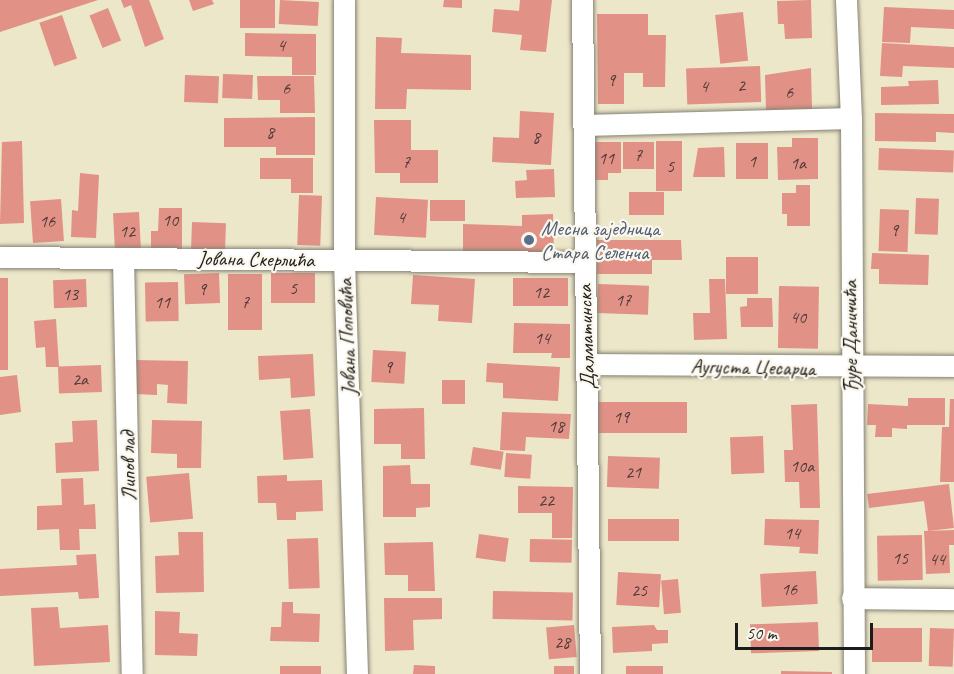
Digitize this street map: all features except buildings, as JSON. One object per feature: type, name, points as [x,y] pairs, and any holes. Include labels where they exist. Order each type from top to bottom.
[{"type":"street","name":"Јована Поповића","points":[[344,0],[344,260],[357,674]]},
{"type":"street","name":"Далматинска","points":[[582,0],[585,125],[583,262],[589,364],[590,674]]},
{"type":"street","name":"Ђуре Даничића","points":[[846,0],[851,118],[849,368],[854,674]]},
{"type":"street","points":[[585,125],[851,118]]},
{"type":"street","name":"Јована Скерлића","points":[[0,257],[583,262]]},
{"type":"street","name":"Липов лад","points":[[123,258],[132,674]]},
{"type":"street","name":"Аугуста Цесарца","points":[[589,364],[849,368],[954,366]]},
{"type":"street","points":[[852,598],[954,599]]},
{"type":"place","name":"Месна заједница Стара Селенча","points":[[529,240]]}]
